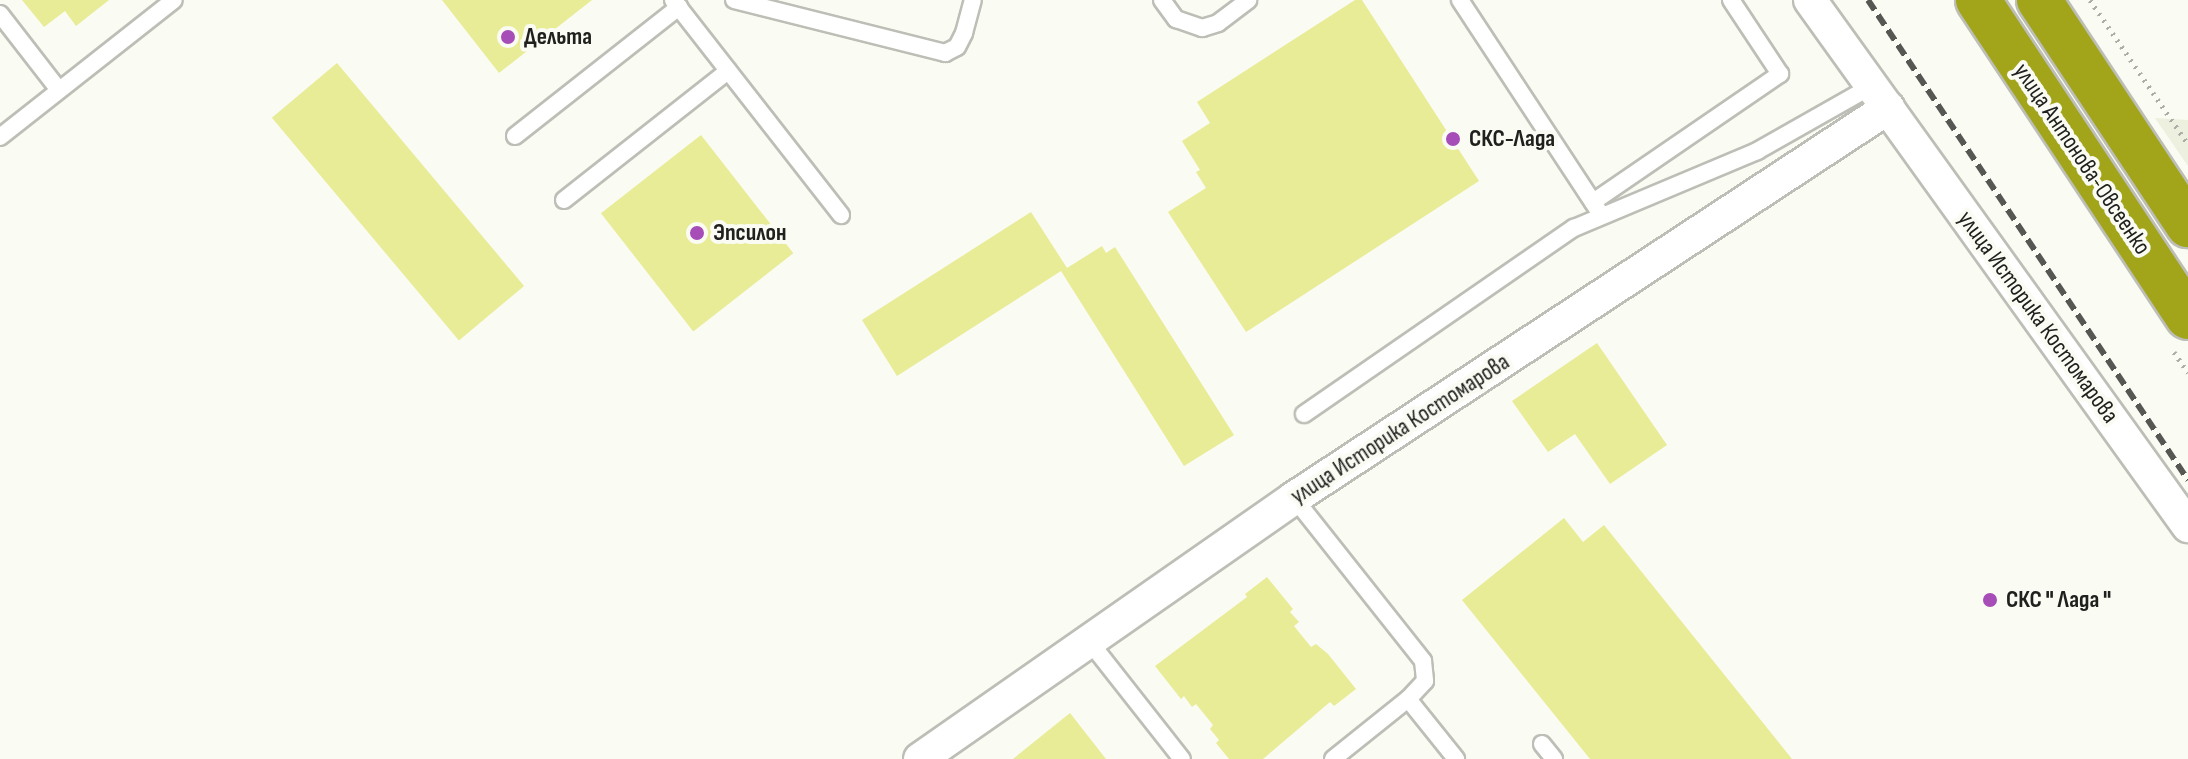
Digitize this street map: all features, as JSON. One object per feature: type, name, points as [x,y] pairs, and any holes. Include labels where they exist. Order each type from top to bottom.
[{"type":"highway","name":"улица Антонова-Овсеенко","points":[[1978,0],[2188,317]]},
{"type":"highway","points":[[2039,0],[2184,213]]},
{"type":"street","name":"улица Историка Костомарова","points":[[1810,0],[2188,526]]},
{"type":"street","name":"улица Историка Костомарова","points":[[920,759],[1294,498],[1880,97]]},
{"type":"lane","points":[[0,137],[174,0]]},
{"type":"lane","points":[[734,0],[945,53],[957,47],[973,0]]},
{"type":"lane","points":[[1162,0],[1176,19],[1202,28],[1218,23],[1248,0]]},
{"type":"lane","points":[[1460,0],[1597,208]]},
{"type":"lane","points":[[1304,414],[1574,228],[1780,74],[1731,0]]},
{"type":"lane","points":[[515,136],[676,4],[841,215]]},
{"type":"lane","points":[[0,14],[59,90]]},
{"type":"lane","points":[[564,200],[728,71]]},
{"type":"lane","points":[[1597,208],[1757,151],[1880,97]]},
{"type":"lane","points":[[1294,498],[1423,661],[1425,681],[1408,699],[1333,759]]},
{"type":"lane","points":[[1089,641],[1182,759]]},
{"type":"lane","points":[[1408,699],[1456,759]]},
{"type":"lane","points":[[1542,744],[1554,759]]},
{"type":"path","points":[[2090,0],[2188,144]]},
{"type":"shaded area","points":[[2155,118],[2188,120],[2188,166]]},
{"type":"building","points":[[22,0],[109,0],[76,26],[65,11],[44,27]]},
{"type":"building","name":"Дельта","points":[[442,0],[592,0],[499,73]]},
{"type":"building","points":[[1355,0],[1362,0],[1479,181],[1246,332],[1168,212],[1206,188],[1196,172],[1200,170],[1182,141],[1210,123],[1197,102]]},
{"type":"building","points":[[337,63],[524,286],[459,341],[272,118]]},
{"type":"building","name":"Эпсилон","points":[[701,135],[793,253],[693,331],[601,213]]},
{"type":"building","points":[[1031,212],[1067,268],[1102,246],[1106,253],[1115,247],[1234,435],[1184,466],[1061,271],[897,376],[862,320]]},
{"type":"building","points":[[1597,343],[1667,445],[1610,484],[1575,434],[1548,452],[1512,401]]},
{"type":"building","points":[[1564,518],[1583,542],[1604,525],[1792,759],[1590,759],[1462,600]]},
{"type":"building","points":[[1267,577],[1293,609],[1290,612],[1299,622],[1294,626],[1311,647],[1316,644],[1328,654],[1356,689],[1334,706],[1330,702],[1263,759],[1229,759],[1216,743],[1219,740],[1210,729],[1213,725],[1196,704],[1192,707],[1184,696],[1181,699],[1155,666],[1247,597],[1245,594]]},
{"type":"building","points":[[1070,713],[1106,759],[1013,759],[1024,750]]},
{"type":"railway","points":[[1868,0],[2188,480]]},
{"type":"place","name":"Дельта","points":[[508,37]]},
{"type":"place","name":"СКС-Лада","points":[[1453,139]]},
{"type":"place","name":"Эпсилон","points":[[697,233]]},
{"type":"place","name":"СКС \" Лада \"","points":[[1990,600]]}]
